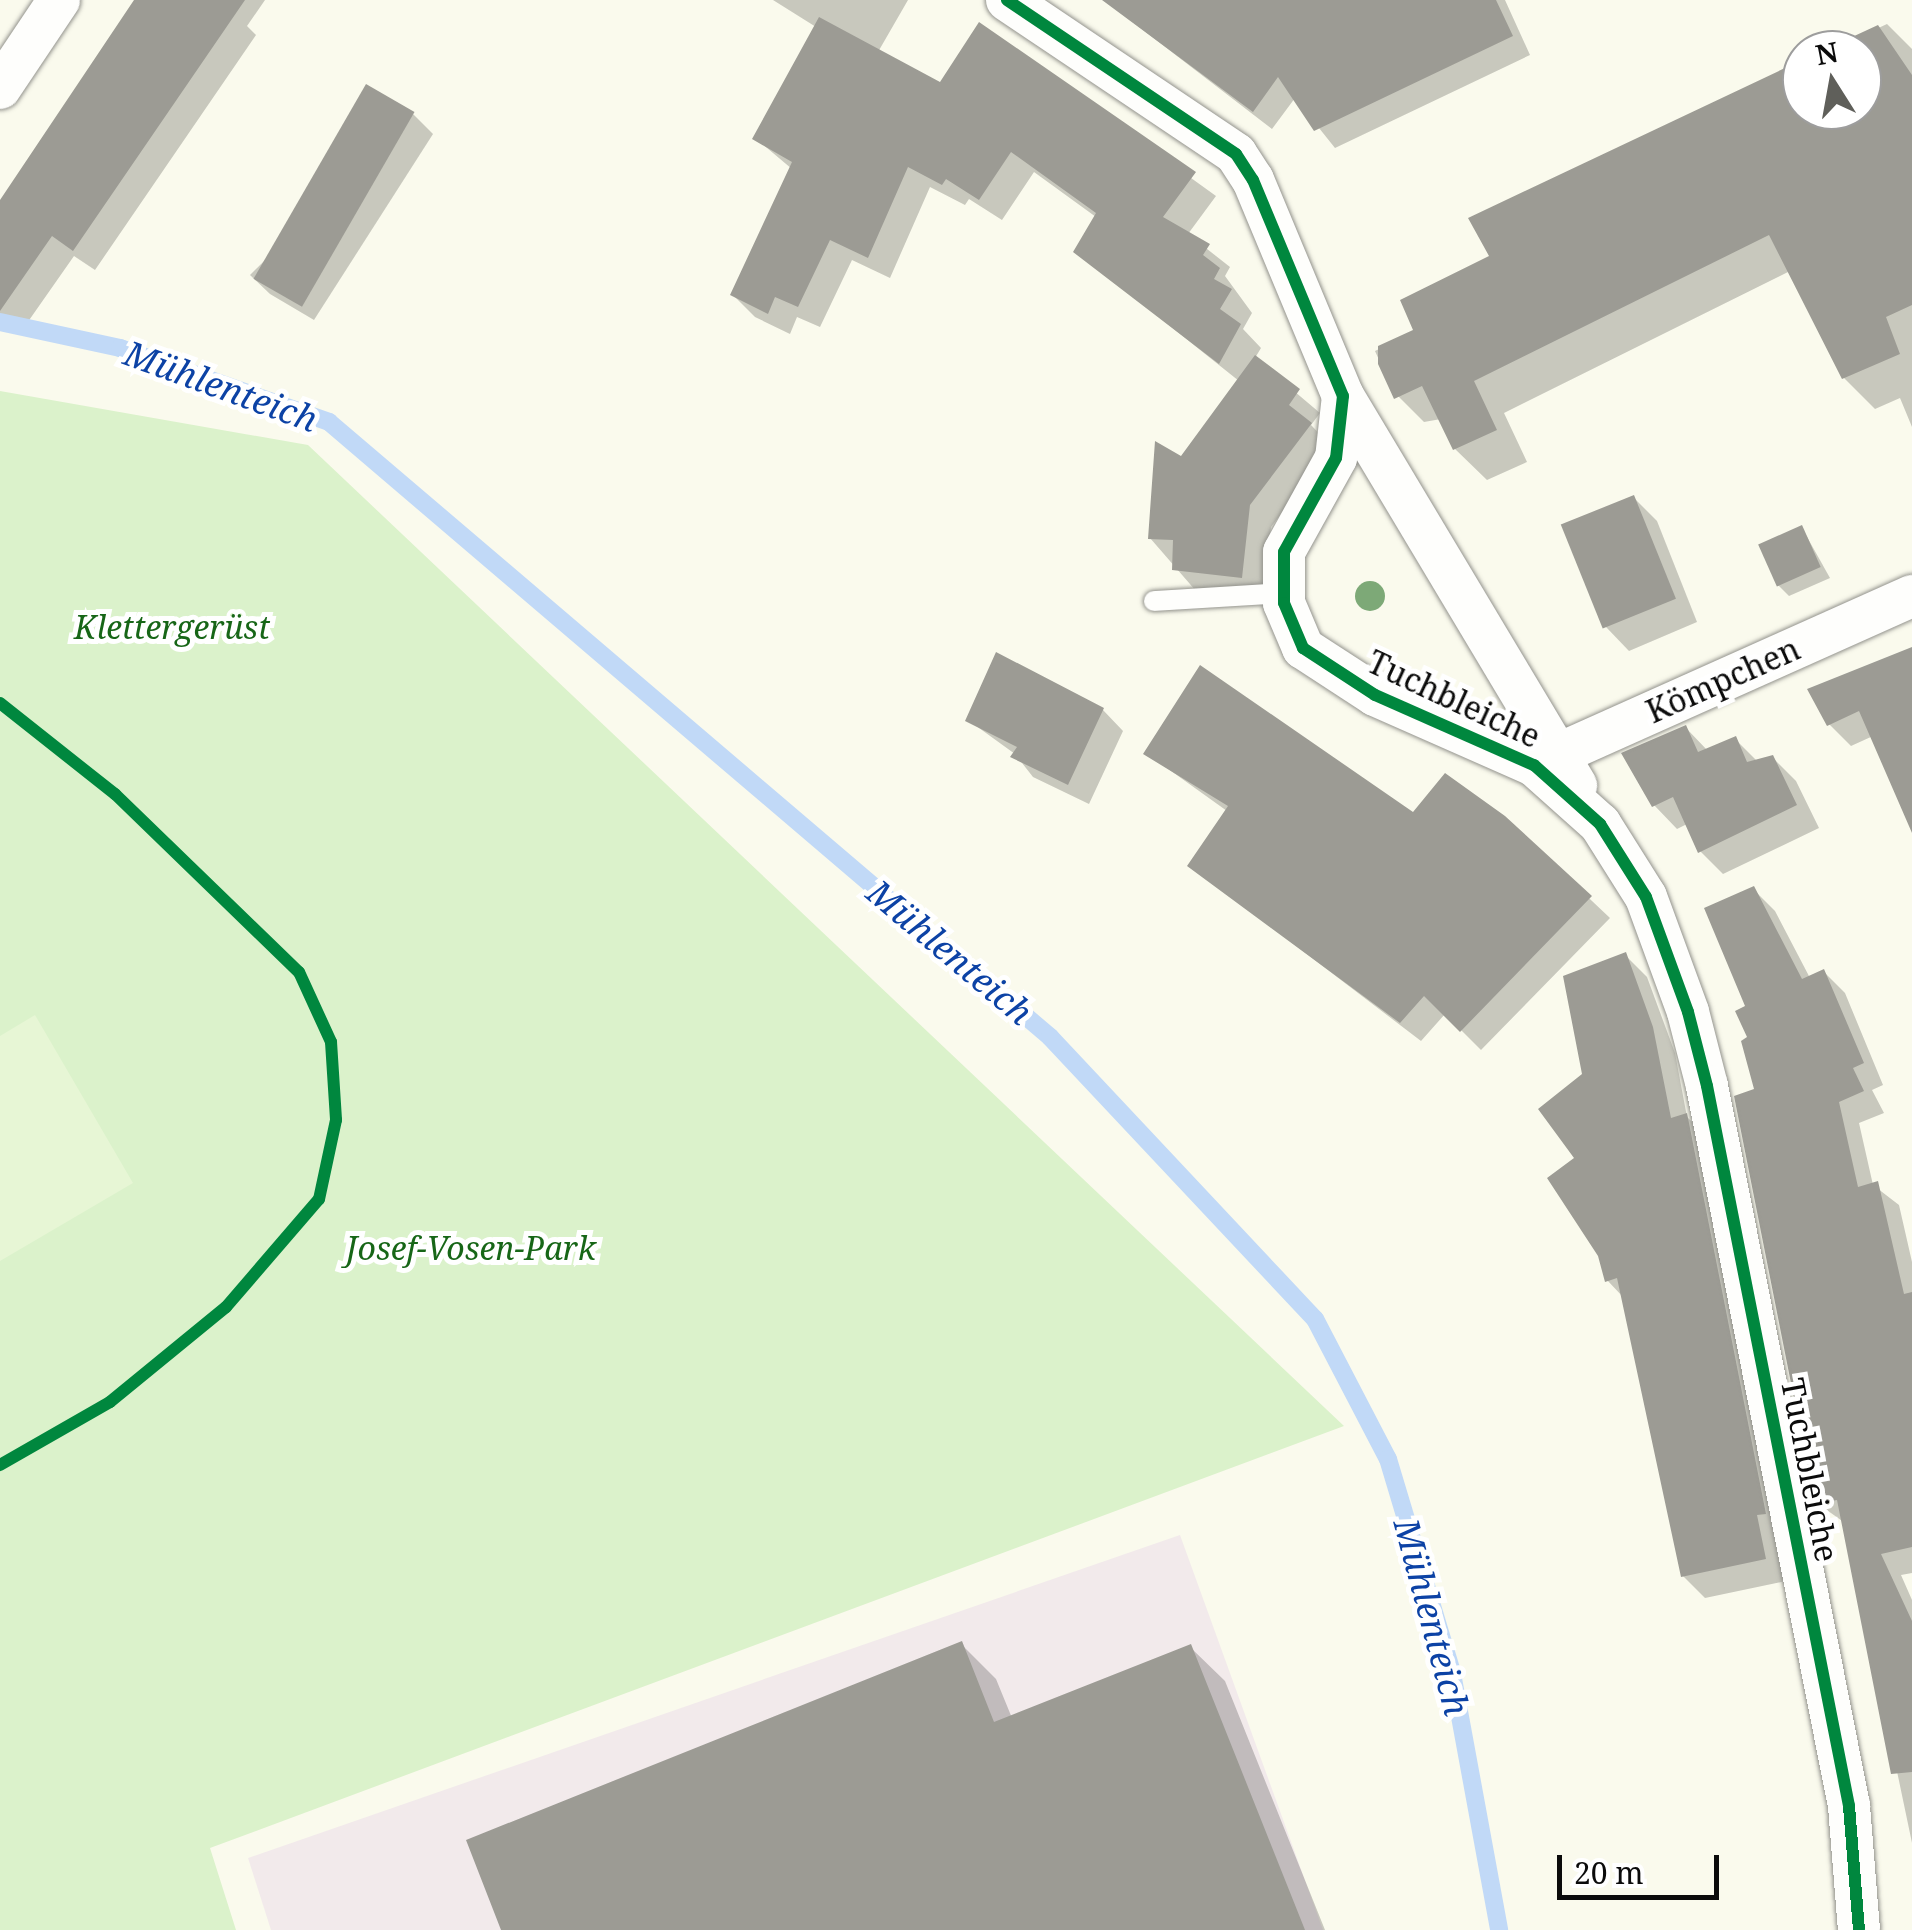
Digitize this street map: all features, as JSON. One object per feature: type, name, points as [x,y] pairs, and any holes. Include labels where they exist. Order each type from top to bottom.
[{"type":"street","points":[[0,88],[59,0]]},
{"type":"street","name":"Tuchbleiche","points":[[1008,0],[1236,154],[1343,396],[1545,760],[1600,824],[1646,897],[1688,1012],[1706,1086],[1849,1806],[1859,1930]]},
{"type":"street","name":"Tuchbleiche","points":[[1343,396],[1336,458],[1289,534],[1284,593],[1303,648],[1318,663],[1545,760]]},
{"type":"street","name":"Kömpchen","points":[[1545,760],[1912,596]]},
{"type":"lane","points":[[1154,602],[1284,593]]},
{"type":"shaded area","points":[[1180,1535],[1323,1930],[271,1930],[248,1858]]},
{"type":"green space","name":"Josef-Vosen-Park","points":[[0,391],[308,445],[1344,1426],[210,1848],[236,1930],[0,1930]]},
{"type":"green space","points":[[35,1015],[133,1183],[0,1261],[0,1036]]},
{"type":"building","points":[[134,0],[245,0],[73,251],[52,236],[0,311],[0,200]]},
{"type":"building","points":[[1102,0],[1496,0],[1513,36],[1314,131],[1278,77],[1253,112]]},
{"type":"building","points":[[819,17],[940,82],[979,22],[1196,172],[1163,217],[1210,244],[1203,255],[1220,268],[1214,279],[1232,289],[1220,309],[1241,324],[1219,364],[1073,252],[1096,213],[1011,152],[979,200],[946,179],[942,185],[908,167],[868,258],[830,240],[798,307],[775,297],[768,314],[730,295],[792,162],[752,139]]},
{"type":"building","points":[[1882,31],[1912,75],[1912,305],[1886,317],[1900,354],[1842,379],[1769,235],[1474,381],[1497,430],[1453,450],[1422,386],[1394,399],[1378,364],[1378,346],[1413,330],[1400,300],[1489,256],[1468,218],[1782,69],[1782,130],[1882,130]]},
{"type":"building","points":[[366,84],[414,112],[302,307],[254,279]]},
{"type":"building","points":[[1255,355],[1300,389],[1289,405],[1312,423],[1250,505],[1242,578],[1172,570],[1173,540],[1148,539],[1155,441],[1181,456]]},
{"type":"building","points":[[1634,495],[1676,599],[1603,628],[1561,525]]},
{"type":"building","points":[[1802,525],[1821,567],[1777,587],[1758,545]]},
{"type":"building","points":[[1912,647],[1912,833],[1859,711],[1827,726],[1807,689]]},
{"type":"building","points":[[996,652],[1104,708],[1068,785],[1010,757],[1017,747],[965,721]]},
{"type":"building","points":[[1200,665],[1413,812],[1445,773],[1505,816],[1592,896],[1460,1032],[1424,996],[1400,1023],[1187,866],[1228,806],[1143,754]]},
{"type":"building","points":[[1686,725],[1698,752],[1736,736],[1747,762],[1773,755],[1797,805],[1698,853],[1673,797],[1652,807],[1621,753]]},
{"type":"building","points":[[1754,886],[1802,979],[1824,969],[1864,1063],[1853,1068],[1864,1091],[1839,1102],[1858,1187],[1878,1181],[1904,1294],[1912,1292],[1912,1547],[1881,1554],[1912,1621],[1912,1772],[1891,1774],[1837,1500],[1815,1504],[1734,1096],[1754,1089],[1741,1041],[1747,1037],[1735,1011],[1745,1006],[1704,908]]},
{"type":"building","points":[[1626,952],[1653,1027],[1671,1118],[1687,1113],[1766,1514],[1757,1515],[1766,1559],[1681,1577],[1617,1278],[1605,1282],[1598,1256],[1547,1178],[1574,1158],[1538,1109],[1582,1074],[1563,976]]},
{"type":"building","points":[[962,1641],[994,1722],[1191,1644],[1305,1930],[501,1930],[466,1840]]},
{"type":"waterway","name":"Mühlenteich","points":[[0,322],[120,348],[329,422],[1050,1037],[1315,1319],[1388,1459],[1452,1673],[1499,1930]]},
{"type":"cycle path","points":[[1007,0],[1236,154],[1253,180],[1343,396],[1336,458],[1284,552],[1284,603],[1303,648],[1375,695],[1534,765],[1600,824],[1646,897],[1688,1012],[1707,1086],[1849,1806],[1859,1930]]},
{"type":"cycle path","points":[[0,703],[115,794],[299,972],[331,1042],[336,1120],[319,1199],[226,1307],[110,1402],[0,1465]]},
{"type":"park label","name":"Klettergerüst","points":[[172,627]]}]
